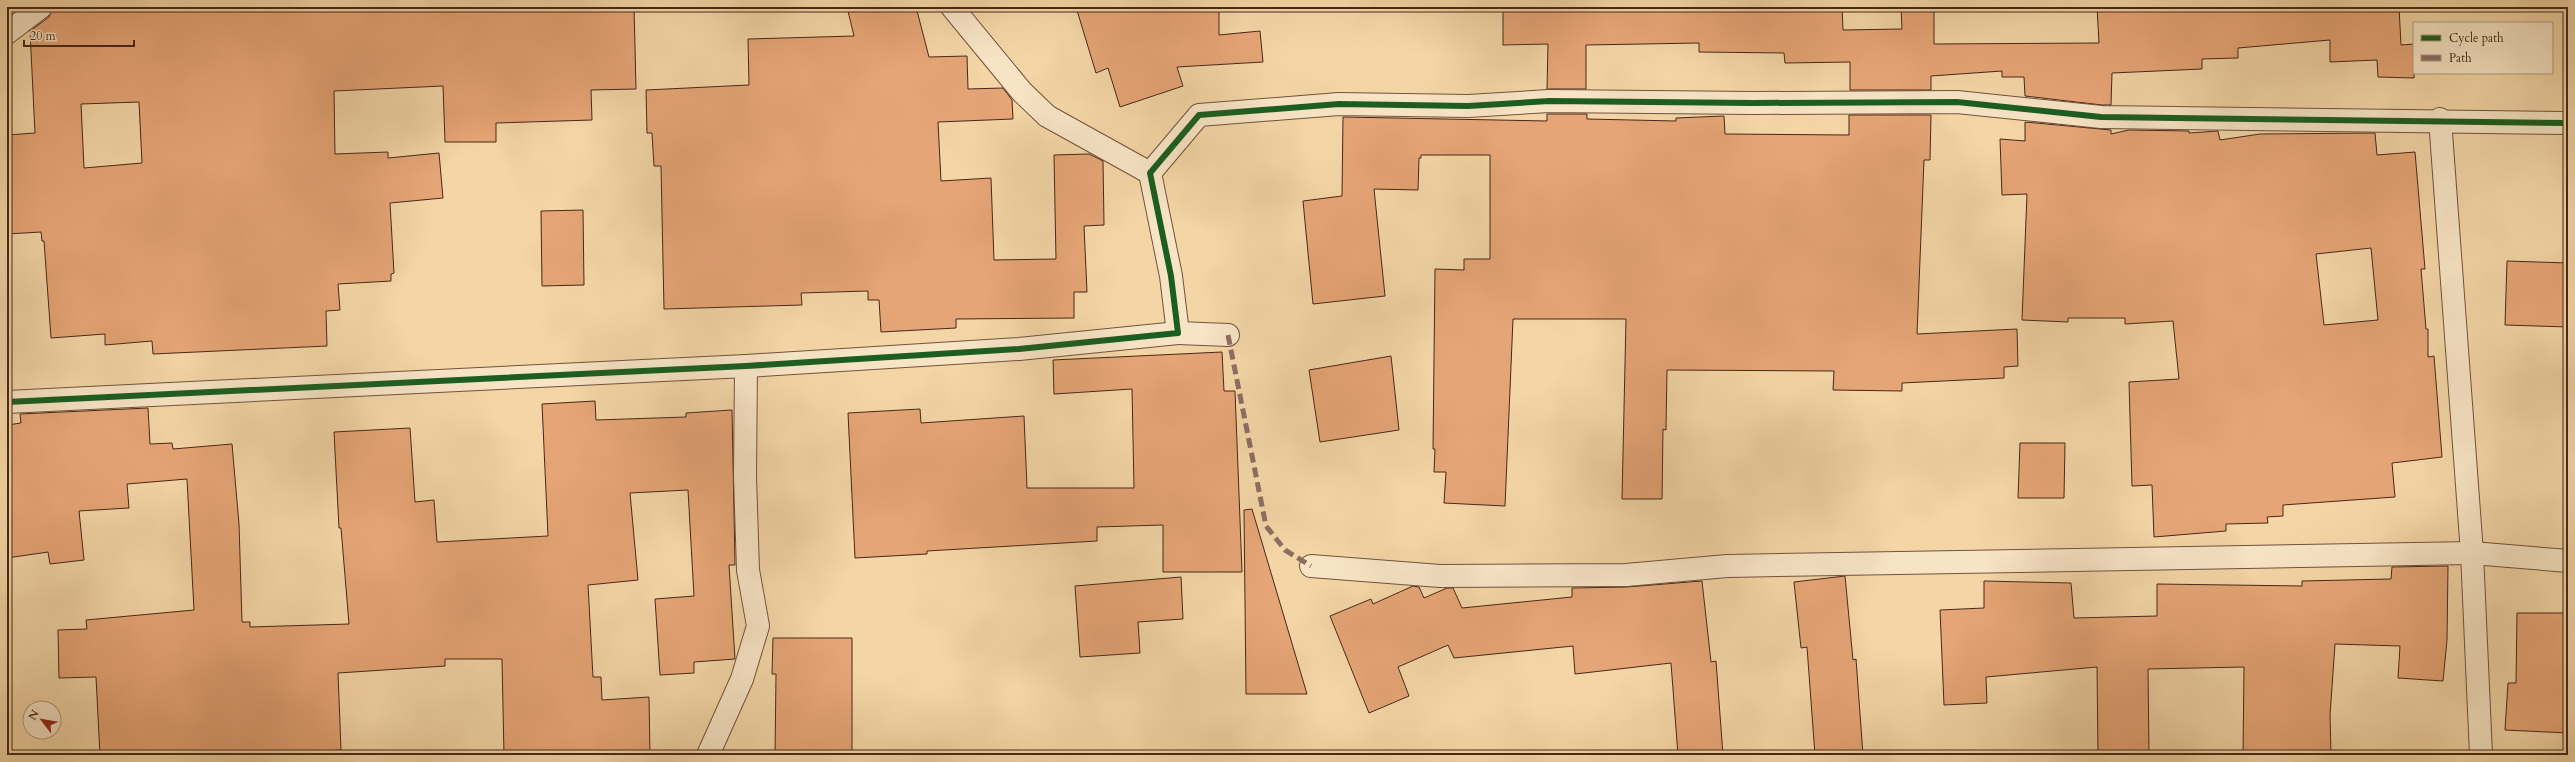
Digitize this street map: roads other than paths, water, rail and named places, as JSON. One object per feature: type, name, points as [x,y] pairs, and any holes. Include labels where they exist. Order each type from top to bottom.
[{"type":"street","points":[[7,33],[41,7]]},
{"type":"street","points":[[952,7],[1022,92],[1046,116],[1150,173],[1171,276],[1178,333]]},
{"type":"street","points":[[1150,173],[1199,115],[1340,104],[1468,106],[1549,101],[1745,103],[1957,102],[2101,117],[2440,119],[2568,123]]},
{"type":"street","points":[[2440,119],[2472,553],[2481,755]]},
{"type":"street","points":[[7,402],[746,366],[1019,349],[1178,333],[1228,336]]},
{"type":"street","points":[[708,755],[742,679],[758,626],[748,570],[746,366]]},
{"type":"street","points":[[1311,566],[1440,576],[1618,575],[1727,566],[2472,553],[2568,561]]}]
